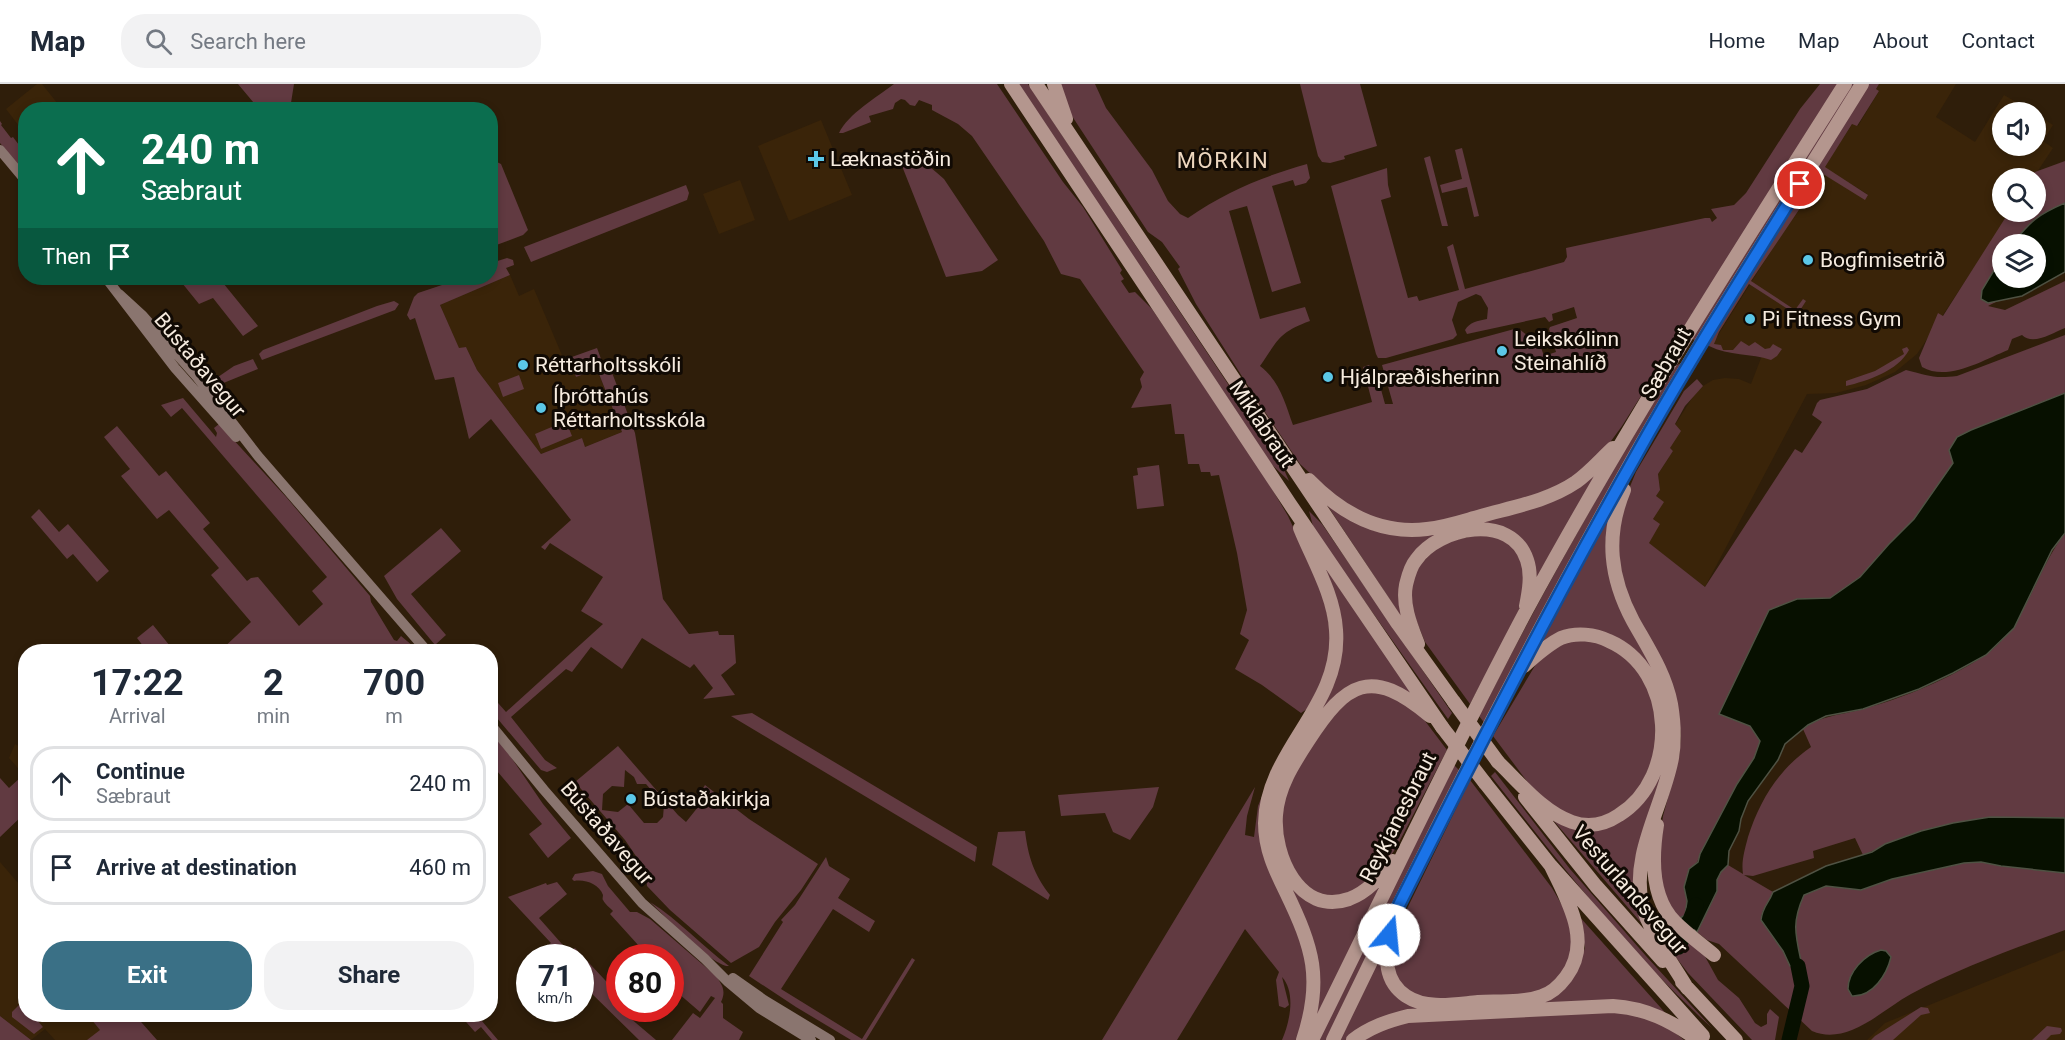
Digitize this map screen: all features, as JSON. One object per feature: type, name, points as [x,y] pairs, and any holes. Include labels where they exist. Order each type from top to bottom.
[{"type":"highway","name":"Miklabraut","points":[[1011,84],[1290,504],[1443,727],[1485,783]]},
{"type":"highway","name":"Miklabraut","points":[[1036,84],[1425,663],[1498,762]]},
{"type":"highway","points":[[1054,84],[1074,141]]},
{"type":"highway","name":"Sæbraut","points":[[1525,614],[1624,438],[1845,84]]},
{"type":"highway","name":"Sæbraut","points":[[1518,671],[1635,457],[1700,346],[1862,84]]},
{"type":"highway","points":[[1286,455],[1320,490],[1350,514],[1393,529],[1427,529],[1530,503],[1558,492],[1586,475],[1624,438]]},
{"type":"highway","points":[[1635,457],[1631,476],[1622,495],[1613,525],[1611,552],[1613,567],[1621,598],[1658,666],[1670,698],[1674,736],[1672,757],[1644,849],[1640,889],[1642,903],[1652,929],[1687,988]]},
{"type":"highway","points":[[1290,504],[1325,587],[1336,630],[1336,652],[1324,694],[1276,774],[1269,792],[1266,810],[1266,838],[1270,855],[1304,931],[1314,964],[1314,991],[1303,1040]]},
{"type":"highway","points":[[1425,663],[1410,624],[1406,588],[1415,560],[1435,543],[1466,531],[1480,529],[1493,529],[1515,541],[1523,550],[1530,573],[1525,614]]},
{"type":"highway","name":"Reykjanesbraut","points":[[1312,1040],[1406,846],[1525,614]]},
{"type":"highway","points":[[1498,762],[1543,805],[1557,815],[1580,825],[1593,825],[1612,820],[1632,806],[1648,784],[1658,757],[1662,728],[1658,696],[1642,666],[1630,653],[1616,644],[1589,634],[1562,638],[1548,646],[1518,671]]},
{"type":"highway","name":"Reykjanesbraut","points":[[1333,1040],[1518,671]]},
{"type":"highway","points":[[1406,846],[1364,892],[1348,900],[1330,902],[1316,898],[1299,888],[1282,861],[1276,830],[1278,799],[1290,770],[1325,715],[1344,695],[1355,689],[1378,686],[1390,689],[1417,705],[1443,727]]},
{"type":"highway","name":"Vesturlandsvegur","points":[[1498,762],[1596,886],[1736,1040]]},
{"type":"highway","name":"Vesturlandsvegur","points":[[1485,783],[1551,866],[1706,1040]]},
{"type":"highway","points":[[1662,793],[1656,831],[1655,881],[1662,903],[1674,922],[1714,955]]},
{"type":"highway","points":[[1394,915],[1386,964],[1395,985],[1406,996],[1420,1003],[1442,1005],[1522,1000],[1542,996],[1562,982],[1575,964],[1578,951],[1574,918],[1551,866]]},
{"type":"highway","points":[[1353,1040],[1377,1025],[1408,1016],[1613,1006],[1642,1010],[1659,1016],[1698,1040]]},
{"type":"main road","points":[[0,150],[18,171]]},
{"type":"main road","name":"Bústaðavegur","points":[[112,285],[175,368],[239,441],[258,456],[421,644]]},
{"type":"main road","name":"Bústaðavegur","points":[[498,734],[642,903],[759,1008],[810,1040]]},
{"type":"main road","name":"Bústaðavegur","points":[[705,959],[764,1000],[830,1040]]},
{"type":"shaded area","points":[[37,84],[42,84],[56,102],[18,102],[18,125],[6,109]]},
{"type":"shaded area","points":[[238,84],[294,84],[291,102],[253,102]]},
{"type":"shaded area","points":[[894,84],[997,84],[1063,182],[1083,207],[1122,270],[1120,273],[1124,279],[1121,281],[1129,293],[1135,292],[1152,309],[1262,472],[1288,516],[1320,585],[1334,640],[1316,703],[1301,713],[1235,669],[1249,640],[1240,634],[1247,610],[1219,475],[1211,476],[1210,472],[1201,472],[1199,464],[1188,464],[1184,434],[1175,434],[1171,404],[1131,408],[1142,387],[1140,379],[1144,372],[1080,279],[1061,274],[1044,241],[972,136],[958,124],[932,110],[932,105],[919,100],[915,106],[901,99],[895,103],[893,109],[869,116],[871,122],[839,133],[849,119]]},
{"type":"shaded area","points":[[1018,84],[1028,84],[1282,465],[1289,481],[1271,464]]},
{"type":"shaded area","points":[[1057,84],[1095,84],[1106,108],[1152,170],[1168,201],[1180,214],[1188,218],[1245,186],[1307,164],[1310,178],[1306,183],[1295,186],[1293,180],[1272,186],[1301,283],[1272,292],[1247,206],[1229,211],[1260,319],[1305,307],[1310,321],[1285,333],[1260,366],[1277,385],[1293,425],[1372,402],[1363,367],[1369,365],[1379,382],[1385,404],[1393,404],[1382,365],[1518,328],[1533,340],[1538,339],[1544,356],[1556,352],[1550,327],[1577,318],[1574,307],[1552,314],[1553,320],[1549,322],[1545,317],[1467,334],[1465,330],[1469,325],[1487,319],[1488,308],[1481,296],[1476,294],[1458,302],[1452,320],[1457,335],[1453,339],[1386,358],[1378,358],[1331,186],[1387,168],[1391,197],[1381,200],[1408,298],[1417,296],[1419,301],[1459,290],[1447,247],[1453,244],[1465,289],[1564,262],[1567,257],[1566,248],[1705,218],[1710,218],[1712,222],[1717,218],[1711,209],[1734,205],[1746,193],[1800,109],[1820,84],[1838,84],[1622,426],[1603,452],[1562,486],[1529,498],[1421,526],[1394,526],[1349,509],[1300,464],[1196,304],[1178,269],[1180,267],[1162,242],[1148,232],[1070,113]]},
{"type":"shaded area","points":[[1300,84],[1360,84],[1377,146],[1344,156],[1345,159],[1330,163],[1322,162],[1318,156]]},
{"type":"shaded area","points":[[1851,84],[1856,84],[1696,341],[1691,338]]},
{"type":"shaded area","points":[[1869,84],[1879,84],[1876,89],[1879,91],[1857,126],[1852,124],[1825,167],[1868,195],[1865,200],[1823,174],[1751,281],[1795,310],[1803,299],[1806,301],[1797,315],[1749,284],[1714,344],[1721,345],[1723,350],[1733,350],[1741,341],[1749,346],[1755,342],[1765,349],[1770,348],[1773,344],[1782,349],[1771,360],[1724,351],[1707,345]]},
{"type":"shaded area","points":[[1879,84],[1956,84],[1936,117],[1975,142],[1992,114],[1992,156],[2046,156],[2046,143],[2053,148],[2040,168],[1992,168],[1992,222],[2004,222],[1996,234],[1992,234],[1992,241],[1917,354],[1895,372],[1866,385],[1836,393],[1807,394],[1705,587],[1648,543],[1659,524],[1653,519],[1656,496],[1660,490],[1658,474],[1673,451],[1670,449],[1675,425],[1694,395],[1703,386],[1713,380],[1725,378],[1739,379],[1751,384],[1763,353],[1723,350],[1714,344],[1715,340],[1774,246],[1824,174],[1865,199],[1867,194],[1824,167],[1853,123],[1858,126],[1879,91],[1876,89]]},
{"type":"shaded area","points":[[2004,95],[2016,102],[2000,102]]},
{"type":"shaded area","points":[[821,120],[852,195],[789,221],[758,146]]},
{"type":"shaded area","points":[[2046,120],[2053,125],[2046,136]]},
{"type":"shaded area","points":[[0,121],[11,138],[13,137],[18,144],[18,165],[0,143]]},
{"type":"shaded area","points":[[1462,148],[1479,216],[1474,217],[1467,187],[1442,193],[1440,185],[1462,179],[1455,150]]},
{"type":"shaded area","points":[[1430,156],[1448,226],[1442,226],[1424,158]]},
{"type":"shaded area","points":[[2065,161],[2065,263],[2046,275],[2046,234],[1995,234],[2003,222],[2046,222],[2046,168]]},
{"type":"shaded area","points":[[498,162],[501,164],[528,230],[523,235],[498,244]]},
{"type":"shaded area","points":[[908,163],[929,166],[944,179],[998,260],[982,271],[946,277],[902,166]]},
{"type":"shaded area","points":[[740,180],[755,220],[719,234],[703,194]]},
{"type":"shaded area","points":[[686,185],[689,193],[687,200],[531,262],[524,247]]},
{"type":"shaded area","points":[[2065,203],[2065,272],[2046,283],[2046,234],[2021,234],[2032,222],[2046,222],[2048,211]]},
{"type":"shaded area","points":[[1992,239],[1992,288],[2023,288],[1988,306],[2005,310],[2065,281],[2065,328],[2037,339],[2026,338],[2022,335],[2012,339],[2008,350],[1965,368],[1943,372],[1932,371],[1922,367],[1919,358],[1938,313],[1943,316]]},
{"type":"shaded area","points":[[507,258],[513,260],[514,265],[506,268],[510,275],[498,280],[498,261]]},
{"type":"shaded area","points":[[1992,274],[1992,288],[2036,288],[2022,296],[1988,303],[1981,299],[1982,290]]},
{"type":"shaded area","name":"Réttarholtsskóli","points":[[510,275],[519,296],[534,289],[564,360],[569,358],[576,377],[597,370],[622,432],[585,447],[582,438],[541,454],[477,370],[466,347],[459,349],[440,305],[487,285],[498,285],[498,280]]},
{"type":"shaded area","points":[[184,285],[225,285],[258,326],[243,336],[213,298],[199,304]]},
{"type":"shaded area","points":[[442,285],[487,285],[440,305],[459,348],[466,347],[477,370],[541,454],[582,438],[585,447],[622,432],[599,374],[611,370],[635,433],[663,599],[689,634],[718,631],[719,635],[734,635],[736,663],[721,675],[735,695],[703,699],[713,688],[694,664],[690,668],[642,638],[622,669],[591,647],[572,672],[566,669],[511,717],[545,760],[557,768],[547,772],[541,770],[498,719],[498,703],[506,712],[603,624],[581,611],[603,577],[550,543],[545,550],[541,547],[571,520],[491,419],[469,439],[454,377],[435,380],[415,318],[410,320],[407,315],[418,293]]},
{"type":"shaded area","points":[[394,301],[399,304],[395,310],[262,360],[259,354],[263,350]]},
{"type":"shaded area","points":[[2065,335],[2065,393],[1971,430],[1949,450],[1954,463],[1914,519],[1860,577],[1830,598],[1797,599],[1719,714],[1751,726],[1760,741],[1754,758],[1737,784],[1684,887],[1687,901],[1685,915],[1680,918],[1672,915],[1660,889],[1659,844],[1663,816],[1679,757],[1681,735],[1677,709],[1628,601],[1615,557],[1621,508],[1636,472],[1684,391],[1697,379],[1703,386],[1685,406],[1675,424],[1681,431],[1670,448],[1673,451],[1658,474],[1660,490],[1656,496],[1664,502],[1653,519],[1660,524],[1649,543],[1705,587],[1795,449],[1802,453],[1822,422],[1812,415],[1820,400],[1867,389],[1906,370],[1936,377],[1957,376]]},
{"type":"shaded area","points":[[1907,347],[1909,350],[1904,357],[1890,369],[1872,378],[1846,386],[1846,381],[1875,371],[1904,354],[1902,349]]},
{"type":"shaded area","points":[[597,348],[604,367],[576,377],[569,358]]},
{"type":"shaded area","points":[[253,359],[258,369],[221,384],[218,377],[234,366]]},
{"type":"shaded area","points":[[1681,363],[1627,458],[1486,725],[1479,716],[1525,628],[1671,368]]},
{"type":"shaded area","points":[[519,375],[524,389],[503,397],[498,383]]},
{"type":"shaded area","points":[[2065,393],[2065,533],[2052,550],[2014,628],[1986,655],[1953,673],[1919,689],[1863,709],[1826,716],[1808,725],[1785,744],[1778,760],[1748,801],[1739,831],[1729,851],[1728,865],[1717,880],[1717,891],[1697,932],[1680,918],[1685,915],[1687,901],[1684,887],[1689,869],[1698,862],[1737,784],[1754,758],[1760,741],[1750,726],[1719,714],[1769,610],[1797,599],[1830,598],[1860,577],[1914,519],[1953,463],[1949,450],[1957,437]]},
{"type":"shaded area","points":[[183,398],[216,437],[217,433],[214,428],[219,424],[287,498],[370,596],[371,602],[394,640],[397,641],[401,636],[411,644],[227,644],[251,622],[211,575],[219,568],[169,510],[157,519],[121,476],[130,469],[104,437],[117,426],[159,476],[166,471],[210,523],[203,529],[247,581],[258,577],[299,626],[323,604],[312,591],[327,577],[182,408],[171,417],[161,405]]},
{"type":"shaded area","points":[[566,421],[572,436],[541,449],[535,434]]},
{"type":"shaded area","points":[[1159,465],[1164,506],[1137,509],[1133,476],[1138,475],[1137,468]]},
{"type":"shaded area","points":[[1598,470],[1533,593],[1532,558],[1489,525],[1413,557],[1404,621],[1323,499],[1374,531],[1448,529]]},
{"type":"shaded area","points":[[1617,500],[1607,555],[1663,689],[1667,763],[1643,844],[1643,925],[1547,813],[1616,824],[1662,758],[1658,686],[1592,630],[1532,652]]},
{"type":"shaded area","points":[[39,509],[59,532],[68,524],[109,571],[97,582],[73,554],[67,559],[31,517]]},
{"type":"shaded area","points":[[1309,511],[1322,524],[1452,713],[1448,719],[1314,530]]},
{"type":"shaded area","points":[[441,528],[461,551],[411,594],[446,635],[436,644],[397,599],[384,576]]},
{"type":"shaded area","points":[[1491,532],[1521,552],[1525,596],[1516,618],[1470,704],[1425,642],[1412,610],[1409,585],[1413,572],[1441,543]]},
{"type":"shaded area","points":[[2065,533],[2065,818],[1991,819],[1955,823],[1910,834],[1863,855],[1855,838],[1813,851],[1814,858],[1753,876],[1744,875],[1773,892],[1764,908],[1761,920],[1783,951],[1801,961],[1796,921],[1804,895],[1826,886],[1861,890],[1892,879],[1964,863],[1981,862],[2065,873],[2065,930],[1948,976],[1911,994],[1852,1030],[1832,1035],[1812,1031],[1719,944],[1707,940],[1697,932],[1717,892],[1717,880],[1721,872],[1728,865],[1743,874],[1743,860],[1748,837],[1758,810],[1780,775],[1811,747],[1803,729],[1825,718],[1863,709],[1910,693],[1958,672],[1985,655],[2011,630]]},
{"type":"shaded area","points":[[1316,554],[1418,701],[1401,691],[1345,691],[1276,796],[1282,867],[1327,905],[1375,886],[1379,889],[1308,1040],[1318,994],[1281,876],[1275,785],[1337,668]]},
{"type":"shaded area","points":[[153,625],[168,644],[142,644],[137,638]]},
{"type":"shaded area","points":[[1588,638],[1606,643],[1637,665],[1656,705],[1655,756],[1632,802],[1593,821],[1561,814],[1529,784],[1493,736],[1539,659],[1568,641]]},
{"type":"shaded area","points":[[1380,690],[1419,713],[1447,750],[1396,848],[1378,874],[1352,894],[1327,897],[1307,888],[1283,853],[1280,833],[1286,788],[1328,716],[1357,692]]},
{"type":"shaded area","points":[[752,713],[977,847],[975,862],[731,716]]},
{"type":"shaded area","points":[[498,740],[543,804],[571,838],[548,858],[529,834],[542,824],[498,772]]},
{"type":"shaded area","points":[[15,744],[18,746],[18,768],[9,758]]},
{"type":"shaded area","points":[[618,746],[686,822],[706,797],[700,793],[705,785],[749,819],[818,864],[759,947],[731,963],[670,910],[647,886],[640,862],[625,840],[575,782]],"holes":[[[625,770],[634,777],[637,784],[646,784],[664,805],[663,817],[657,823],[644,823],[628,804],[618,812],[602,810],[603,794],[612,786],[624,787]]]},
{"type":"shaded area","points":[[1454,765],[1461,772],[1329,1040],[1318,1040]]},
{"type":"shaded area","points":[[1495,772],[1570,869],[1712,1028],[1652,969],[1596,907],[1491,776]]},
{"type":"shaded area","points":[[0,778],[9,788],[18,780],[18,820],[0,837]]},
{"type":"shaded area","points":[[1470,780],[1552,888],[1566,912],[1574,939],[1572,958],[1559,978],[1539,993],[1430,1001],[1414,997],[1398,984],[1392,971],[1392,949],[1401,921]]},
{"type":"shaded area","points":[[1159,787],[1153,807],[1130,840],[1113,832],[1105,813],[1061,816],[1058,795]]},
{"type":"shaded area","points":[[1255,787],[1247,816],[1245,835],[1254,837],[1258,806],[1265,789],[1311,978],[1300,1040],[1282,1040],[1289,1016],[1290,999],[1289,991],[1282,977],[1289,1005],[1285,1008],[1279,1006],[1276,980],[1279,972],[1245,929],[1177,1040],[1102,1040]]},
{"type":"shaded area","points":[[573,788],[624,850],[637,879],[599,829],[567,793]]},
{"type":"shaded area","points":[[1990,817],[2065,818],[2065,873],[1981,862],[1964,863],[1892,879],[1861,890],[1826,886],[1804,895],[1800,904],[1796,920],[1801,961],[1798,966],[1790,966],[1783,951],[1761,920],[1764,908],[1773,892],[1826,866],[1872,852],[1885,844],[1921,831]]},
{"type":"shaded area","points":[[1025,831],[1033,865],[1050,895],[1048,900],[992,865],[998,832]]},
{"type":"shaded area","points":[[826,857],[829,866],[850,879],[838,898],[875,921],[869,932],[833,909],[781,989],[862,1039],[912,958],[915,960],[866,1040],[851,1040],[749,976],[783,922],[781,920],[795,905]]},
{"type":"shaded area","points":[[0,862],[18,883],[18,1022],[94,1022],[101,1030],[88,1040],[55,1040],[45,1029],[31,1040],[0,1016]]},
{"type":"shaded area","points":[[593,871],[602,874],[608,886],[630,912],[637,912],[650,919],[679,944],[637,944],[610,914],[613,911],[604,901],[601,891],[595,885],[587,882],[574,881],[572,879],[575,874]]},
{"type":"shaded area","points":[[557,882],[567,894],[539,918],[562,944],[550,944],[508,897],[546,883],[547,885]]},
{"type":"shaded area","points":[[650,902],[671,917],[729,966],[712,959]]},
{"type":"shaded area","points":[[1578,915],[1669,1017],[1644,1007],[1415,1011],[1348,1040],[1338,1040],[1385,944],[1382,961],[1419,1007],[1533,1003],[1578,966],[1585,948]]},
{"type":"shaded area","points":[[1685,939],[1702,951],[1718,980],[1739,998],[1755,1023],[1761,1027],[1767,1024],[1767,1014],[1770,1009],[1779,1017],[1775,1040],[1752,1040],[1688,973],[1675,956]]},
{"type":"shaded area","points":[[684,948],[716,976],[723,989],[721,1002],[723,1018],[743,1032],[739,1040],[672,1040],[693,1013],[700,1018],[715,998],[711,996],[700,1012],[684,998]]},
{"type":"shaded area","points":[[1881,950],[1886,951],[1891,957],[1882,977],[1873,989],[1852,996],[1848,989],[1854,971],[1863,960]]},
{"type":"shaded area","points":[[2065,950],[2065,1040],[1867,1040],[1885,1023]]},
{"type":"shaded area","points":[[594,968],[606,981],[606,1008],[594,996]]},
{"type":"shaded area","points":[[18,1006],[18,1022],[12,1017],[12,1012]]},
{"type":"shaded area","points":[[1921,1007],[1928,1008],[1930,1013],[1921,1015],[1893,1040],[1871,1040],[1875,1036]]},
{"type":"shaded area","points":[[1618,1010],[1654,1020],[1684,1040],[1361,1040],[1407,1021]]},
{"type":"shaded area","points":[[0,1016],[31,1040],[0,1040]]},
{"type":"shaded area","points":[[18,1022],[39,1022],[43,1027],[34,1034]]},
{"type":"shaded area","points":[[94,1022],[141,1022],[157,1040],[87,1040],[100,1030]]},
{"type":"shaded area","points":[[466,1022],[483,1022],[498,1040],[492,1040],[481,1027],[475,1032]]},
{"type":"shaded area","points":[[621,1022],[635,1022],[656,1040],[639,1040]]},
{"type":"shaded area","points":[[2047,1026],[2061,1028],[2062,1031],[2060,1034],[2051,1035],[2046,1040],[2032,1040]]},
{"type":"waterway","points":[[1679,947],[1696,905]]},
{"type":"waterway","points":[[1789,1040],[1802,986],[1798,966]]},
{"type":"place","name":"Læknastöðin","points":[[816,159]]},
{"type":"place","name":"Bogfimisetrið","points":[[1808,260]]},
{"type":"place","name":"Pi Fitness Gym","points":[[1750,319]]},
{"type":"place","name":"Leikskólinn Steinahlíð","points":[[1502,351]]},
{"type":"place","name":"Réttarholtsskóli","points":[[523,365]]},
{"type":"place","name":"Hjálpræðisherinn","points":[[1328,377]]},
{"type":"place","name":"Íþróttahús Réttarholtsskóla","points":[[541,408]]},
{"type":"place","name":"Bústaðakirkja","points":[[631,799]]},
{"type":"district","name":"MÖRKIN","points":[[1223,160]]},
{"type":"route","points":[[1389,935],[1394,915],[1556,600],[1635,457],[1700,346],[1800,184]]}]
